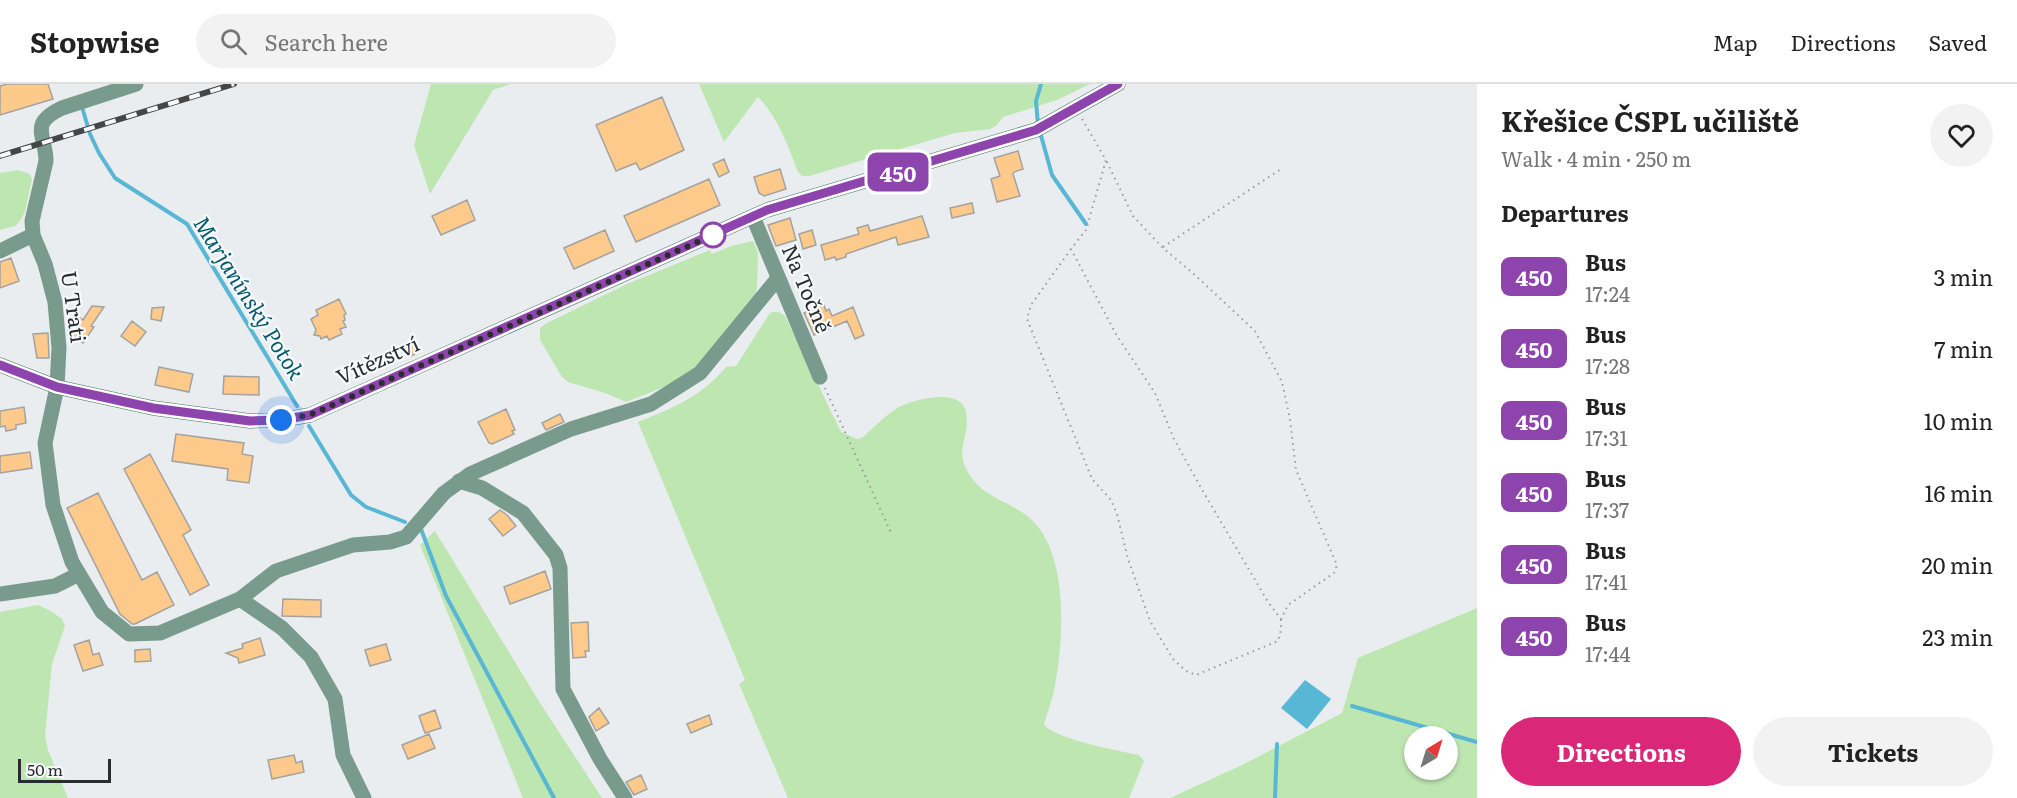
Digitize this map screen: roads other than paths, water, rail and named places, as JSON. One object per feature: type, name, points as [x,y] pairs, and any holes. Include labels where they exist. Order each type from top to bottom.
[{"type":"main road","name":"Vítězství","points":[[0,365],[57,387],[153,408],[250,421],[281,420],[310,415],[753,217],[1041,128],[1118,84]]},
{"type":"street","name":"U Trati","points":[[136,84],[62,108],[46,119],[40,135],[46,161],[32,221],[33,235],[45,264],[55,302],[59,348],[57,387],[45,444],[53,505],[72,562],[79,574],[102,612],[129,634],[160,633],[240,599],[276,571],[353,545],[390,542],[406,537],[444,493],[459,481],[571,429],[651,404],[700,373],[778,278]]},
{"type":"street","name":"Na Točně","points":[[753,217],[820,377]]},
{"type":"street","points":[[0,251],[33,235]]},
{"type":"street","points":[[459,481],[482,488],[523,513],[556,555],[560,568],[563,689],[600,759],[625,798]]},
{"type":"street","points":[[0,594],[55,586],[79,574]]},
{"type":"street","points":[[240,599],[282,628],[310,657],[335,699],[342,755],[364,798]]},
{"type":"water","points":[[1305,680],[1331,699],[1307,729],[1281,708]]},
{"type":"waterway","points":[[1038,125],[1036,101],[1041,84]]},
{"type":"waterway","name":"Marjanínský Potok","points":[[82,107],[90,134],[115,178],[187,224],[297,406]]},
{"type":"waterway","points":[[1040,132],[1052,175],[1086,224]]},
{"type":"waterway","name":"Marjanínský Potok","points":[[309,426],[351,495],[366,507],[405,522]]},
{"type":"waterway","name":"Marjanínský Potok","points":[[421,529],[446,596],[554,798]]},
{"type":"waterway","points":[[1352,706],[1477,742]]},
{"type":"waterway","points":[[1275,798],[1277,744]]},
{"type":"railway","points":[[0,156],[234,84]]}]
